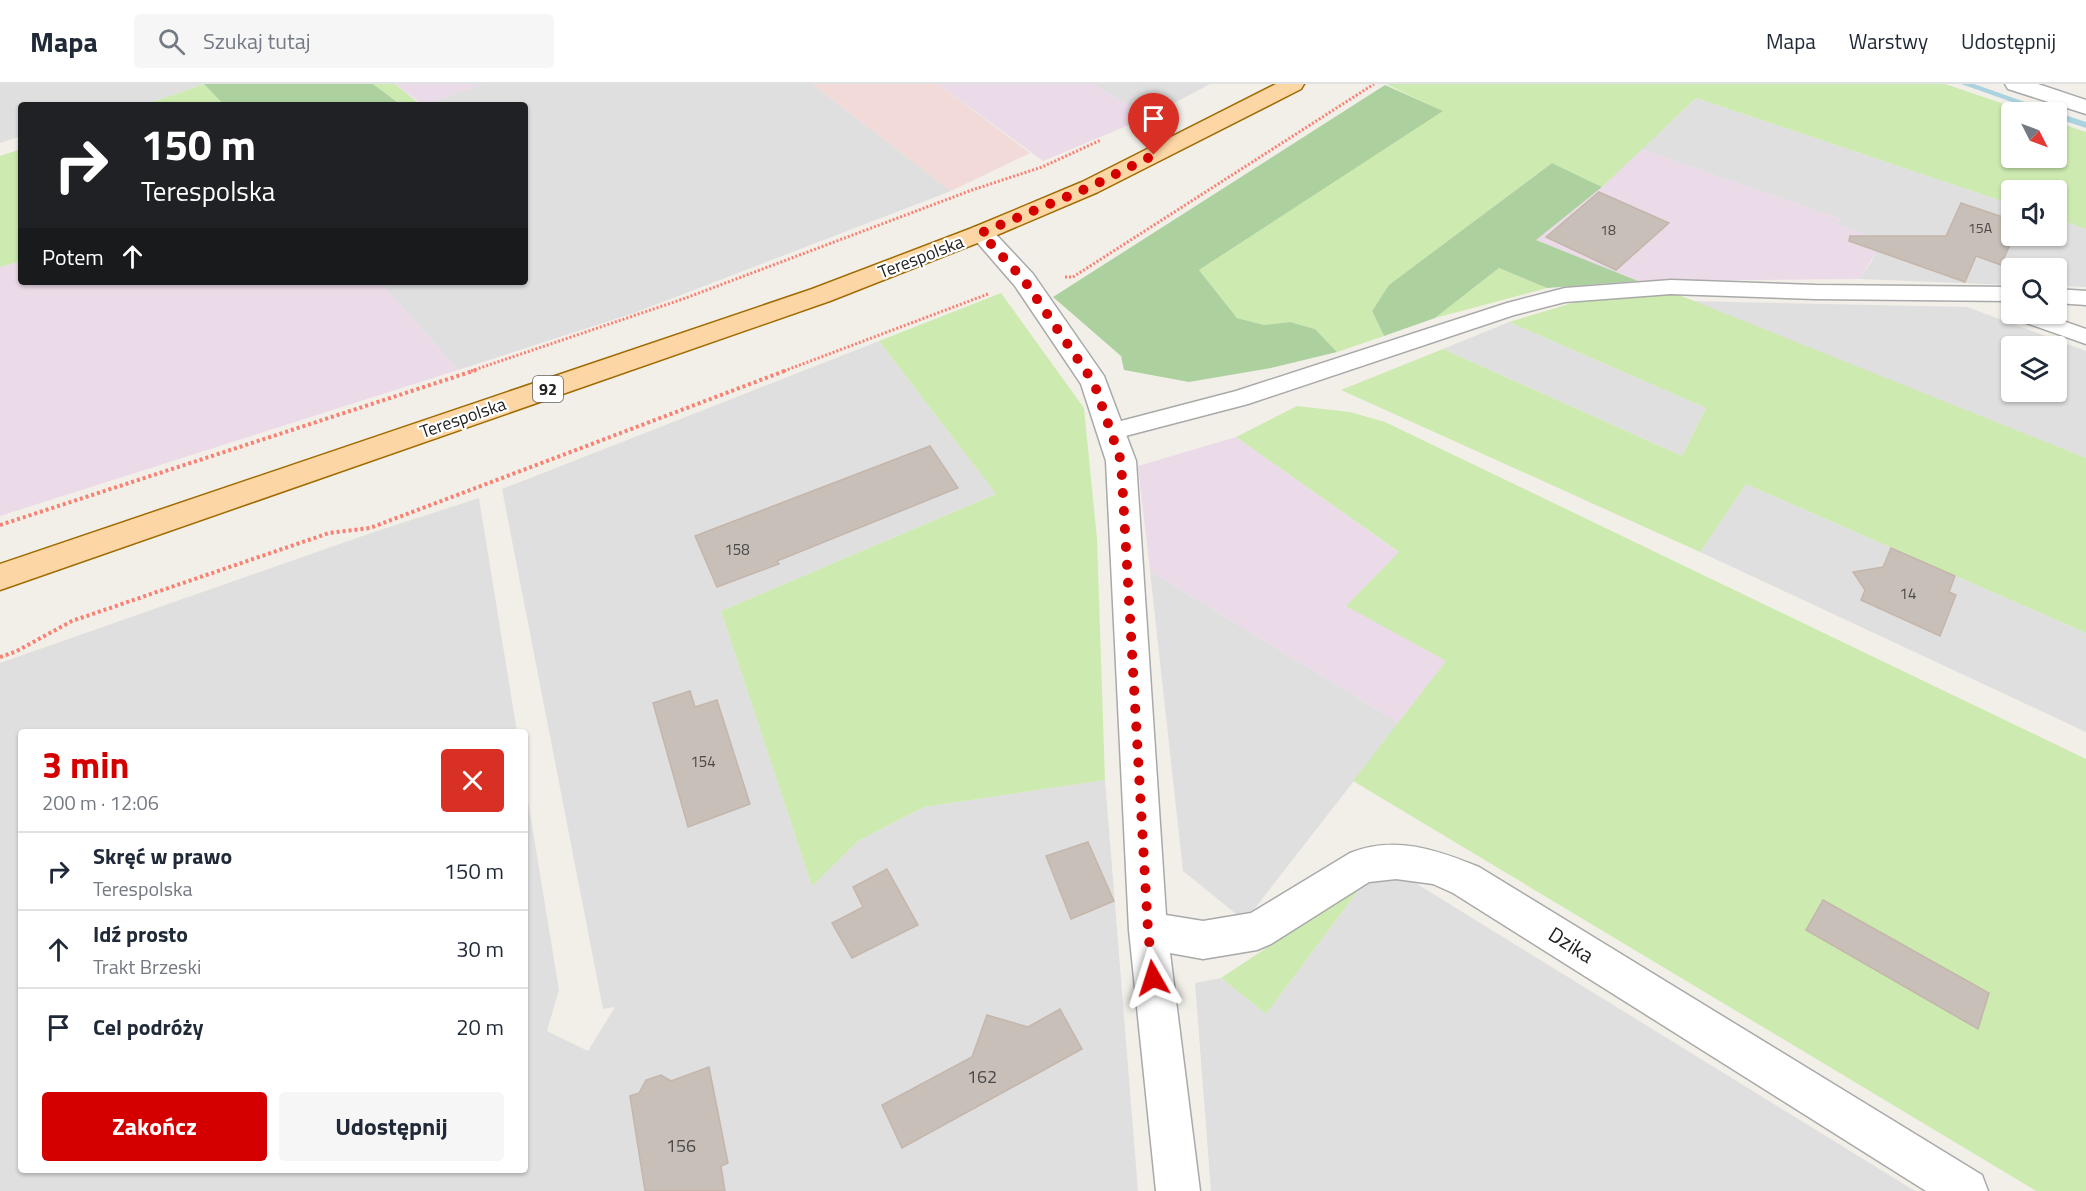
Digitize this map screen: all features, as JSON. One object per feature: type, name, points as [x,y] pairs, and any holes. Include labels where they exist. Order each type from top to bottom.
[{"type":"main road","name":"Terespolska","points":[[0,577],[821,295],[981,233],[1090,187],[1293,84]]},
{"type":"street","points":[[2016,84],[2086,107]]},
{"type":"street","points":[[981,233],[1024,280],[1094,383],[1121,461],[1148,930],[1178,1191]]},
{"type":"street","name":"Dzika","points":[[1148,930],[1203,940],[1257,931],[1363,865],[1396,862],[1435,867],[1466,880],[1966,1191]]},
{"type":"lane","points":[[1110,432],[1240,398],[1496,314],[1565,295],[1671,287],[1815,292],[2001,294]]},
{"type":"lane","points":[[1967,292],[2001,305]]},
{"type":"lane","points":[[2067,296],[2086,297]]},
{"type":"lane","points":[[2049,324],[2086,338]]},
{"type":"path","points":[[0,657],[15,652],[72,621],[329,533],[370,528],[1024,280],[1073,277],[1374,84]]},
{"type":"path","points":[[0,525],[423,388],[683,299],[972,190],[1042,167],[1103,140]]},
{"type":"shaded area","points":[[0,84],[204,84],[153,102],[18,102],[18,137],[0,143]]},
{"type":"shaded area","points":[[395,84],[483,84],[432,102],[419,102]]},
{"type":"shaded area","points":[[483,84],[812,84],[951,191],[634,313],[458,370],[383,285],[528,285],[528,102],[432,102]]},
{"type":"shaded area","points":[[812,84],[938,84],[1030,153],[951,191]]},
{"type":"shaded area","points":[[938,84],[1093,84],[1148,117],[1043,161]]},
{"type":"shaded area","points":[[1093,84],[1210,84],[1148,117]]},
{"type":"shaded area","points":[[1696,98],[2001,201],[2001,246],[2067,246],[2067,222],[2086,229],[2086,287],[2067,286],[2067,258],[2001,258],[2001,285],[1859,279],[1873,259],[1881,240],[1837,224],[1840,219],[1641,149]]},
{"type":"shaded area","points":[[1641,149],[1840,219],[1837,224],[1881,240],[1877,251],[1859,279],[1638,281],[1535,240],[1602,187]]},
{"type":"shaded area","points":[[18,262],[18,285],[383,285],[458,370],[0,516],[0,267]]},
{"type":"shaded area","points":[[1688,301],[1967,307],[2001,320],[2001,324],[2013,324],[2045,336],[2001,336],[2001,402],[2067,402],[2067,344],[2086,351],[2086,458]]},
{"type":"shaded area","points":[[1509,322],[1706,408],[1682,456],[1443,349]]},
{"type":"shaded area","points":[[879,341],[996,494],[721,611],[812,886],[858,841],[924,807],[1105,780],[1138,1191],[0,1191],[0,663],[374,532],[479,498],[517,729],[18,729],[18,1173],[528,1173],[528,801],[559,990],[547,1031],[588,1051],[615,1007],[603,1009],[502,489]]},
{"type":"shaded area","points":[[1236,437],[1400,553],[1446,661],[1399,723],[1150,571],[1138,466]]},
{"type":"shaded area","points":[[1746,484],[2086,633],[2086,732],[1700,552]]},
{"type":"shaded area","points":[[1150,571],[1399,723],[1245,921],[1183,871]]},
{"type":"shaded area","points":[[1409,879],[1915,1191],[1211,1191],[1195,983],[1221,978],[1266,1014],[1363,884]]},
{"type":"green space","points":[[204,84],[221,102],[153,102]]},
{"type":"green space","points":[[204,84],[373,84],[397,102],[221,102]]},
{"type":"green space","points":[[373,84],[395,84],[417,102],[397,102]]},
{"type":"green space","points":[[1386,84],[1945,84],[2001,103],[2001,168],[2067,168],[2067,125],[2086,132],[2086,229],[2067,222],[2067,180],[2001,180],[2001,201],[1696,98],[1602,187],[1552,163],[1390,285],[1372,311],[1384,336],[1337,352],[1315,329],[1290,322],[1264,325],[1237,318],[1199,270],[1442,111]]},
{"type":"green space","points":[[1385,85],[1443,111],[1199,270],[1237,318],[1264,325],[1290,322],[1315,329],[1337,352],[1271,368],[1189,382],[1124,370],[1121,356],[1053,297]]},
{"type":"green space","points":[[18,150],[18,262],[0,267],[0,156]]},
{"type":"green space","points":[[1552,163],[1602,187],[1536,240],[1638,281],[1547,288],[1499,268],[1435,318],[1384,336],[1372,311],[1389,285]]},
{"type":"green space","points":[[1499,268],[1547,288],[1435,318]]},
{"type":"green space","points":[[1001,293],[1084,408],[1097,539],[1105,780],[924,807],[858,841],[812,886],[721,611],[996,494],[879,341]]},
{"type":"green space","points":[[1674,293],[2086,458],[2086,633],[1746,484],[1700,552],[1341,390],[1443,349],[1682,456],[1706,408],[1509,322],[1579,301]]},
{"type":"green space","points":[[1297,406],[1350,412],[1385,422],[2086,759],[2086,1191],[2036,1191],[1353,781],[1446,661],[1346,606],[1399,552],[1236,437]]},
{"type":"green space","points":[[1363,884],[1266,1014],[1221,978]]},
{"type":"building","points":[[1599,192],[1669,223],[1616,270],[1546,237]]},
{"type":"building","points":[[1961,203],[2001,216],[2001,246],[2009,246],[2004,258],[2001,258],[2001,265],[1976,256],[1965,282],[1849,241],[1850,236],[1946,236]]},
{"type":"building","points":[[930,446],[958,488],[777,561],[779,564],[717,587],[695,536]]},
{"type":"building","points":[[1891,548],[1955,576],[1949,592],[1956,595],[1940,636],[1861,600],[1865,590],[1853,572],[1883,567]]},
{"type":"building","points":[[690,691],[695,707],[717,700],[750,804],[688,827],[653,703]]},
{"type":"building","points":[[1088,842],[1114,901],[1071,919],[1046,856]]},
{"type":"building","points":[[887,869],[918,925],[852,958],[832,923],[863,907],[853,887]]},
{"type":"building","points":[[1823,900],[1989,993],[1978,1029],[1806,930]]},
{"type":"building","points":[[1060,1009],[1082,1049],[902,1148],[882,1105],[972,1057],[987,1015],[1028,1027]]},
{"type":"building","points":[[709,1067],[728,1163],[721,1166],[725,1191],[645,1191],[630,1096],[639,1093],[646,1080],[661,1075],[671,1081]]},
{"type":"waterway","points":[[1965,84],[2018,102]]},
{"type":"waterway","points":[[2067,119],[2086,125]]},
{"type":"route","points":[[1153,978],[1148,930],[1121,461],[1094,383],[1024,280],[981,233],[1090,187],[1154,155]]}]
